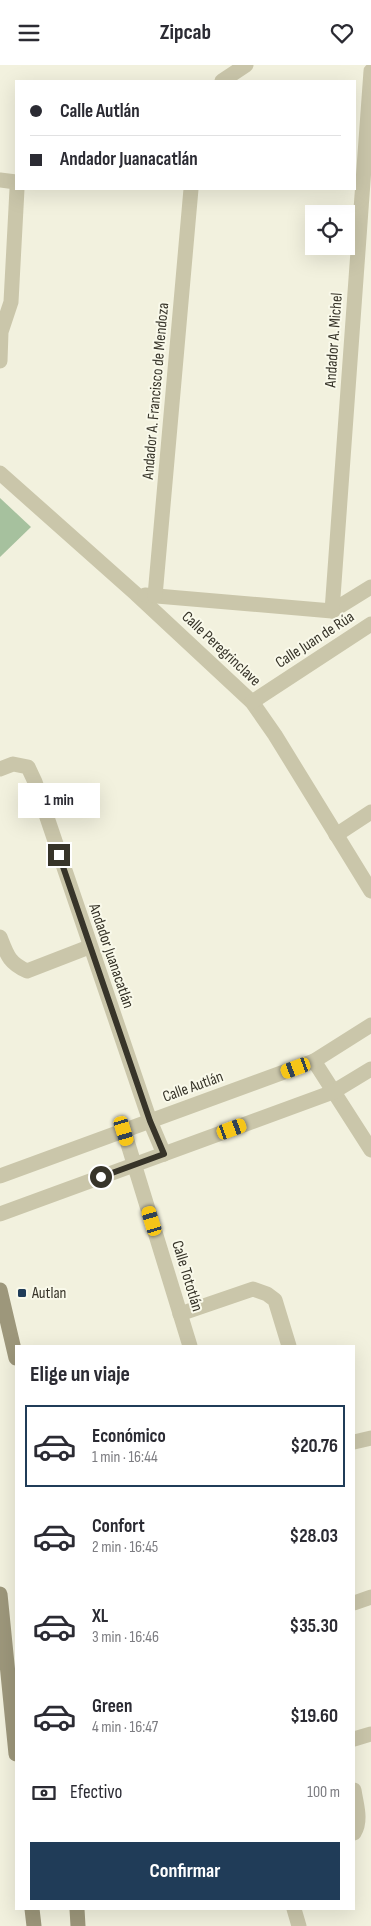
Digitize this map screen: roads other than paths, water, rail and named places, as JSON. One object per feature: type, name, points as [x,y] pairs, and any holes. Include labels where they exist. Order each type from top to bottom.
[{"type":"street","points":[[224,80],[246,65]]},
{"type":"street","name":"Andador A. Michel","points":[[332,611],[371,71]]},
{"type":"street","points":[[0,180],[15,182]]},
{"type":"street","points":[[0,361],[0,331],[11,302],[16,238],[17,190]]},
{"type":"street","name":"Andador A. Francisco de Mendoza","points":[[155,596],[191,190]]},
{"type":"street","name":"Calle Peregrinclave","points":[[0,473],[136,594],[252,702],[276,735],[371,891]]},
{"type":"street","points":[[136,594],[332,611],[371,587]]},
{"type":"street","name":"Calle Juan de Rúa","points":[[252,702],[371,624]]},
{"type":"street","name":"Andador Juanacatlán","points":[[0,769],[14,765],[28,767],[35,782],[89,947],[150,1121],[164,1154]]},
{"type":"street","points":[[336,835],[371,812]]},
{"type":"street","points":[[0,937],[6,952],[15,966],[27,971],[89,947]]},
{"type":"street","name":"Calle Autlán","points":[[0,1176],[314,1061],[371,1025]]},
{"type":"street","points":[[314,1061],[371,1150]]},
{"type":"street","points":[[0,1215],[333,1093],[371,1069]]},
{"type":"street","name":"Calle Tototlán","points":[[124,1131],[190,1345]]},
{"type":"street","points":[[180,1314],[253,1289],[267,1293],[276,1300],[289,1345]]},
{"type":"street","points":[[0,1291],[15,1354]]},
{"type":"street","points":[[355,1442],[371,1438]]},
{"type":"street","points":[[0,1594],[15,1744]]},
{"type":"street","points":[[355,1603],[371,1597]]},
{"type":"street","points":[[355,1739],[371,1734]]},
{"type":"street","points":[[355,1796],[358,1814],[358,1827],[355,1832]]},
{"type":"street","points":[[32,1910],[34,1926]]},
{"type":"street","points":[[77,1910],[78,1926]]},
{"type":"street","points":[[294,1910],[299,1926]]},
{"type":"place","name":"Autlan","points":[[22,1293]]}]
